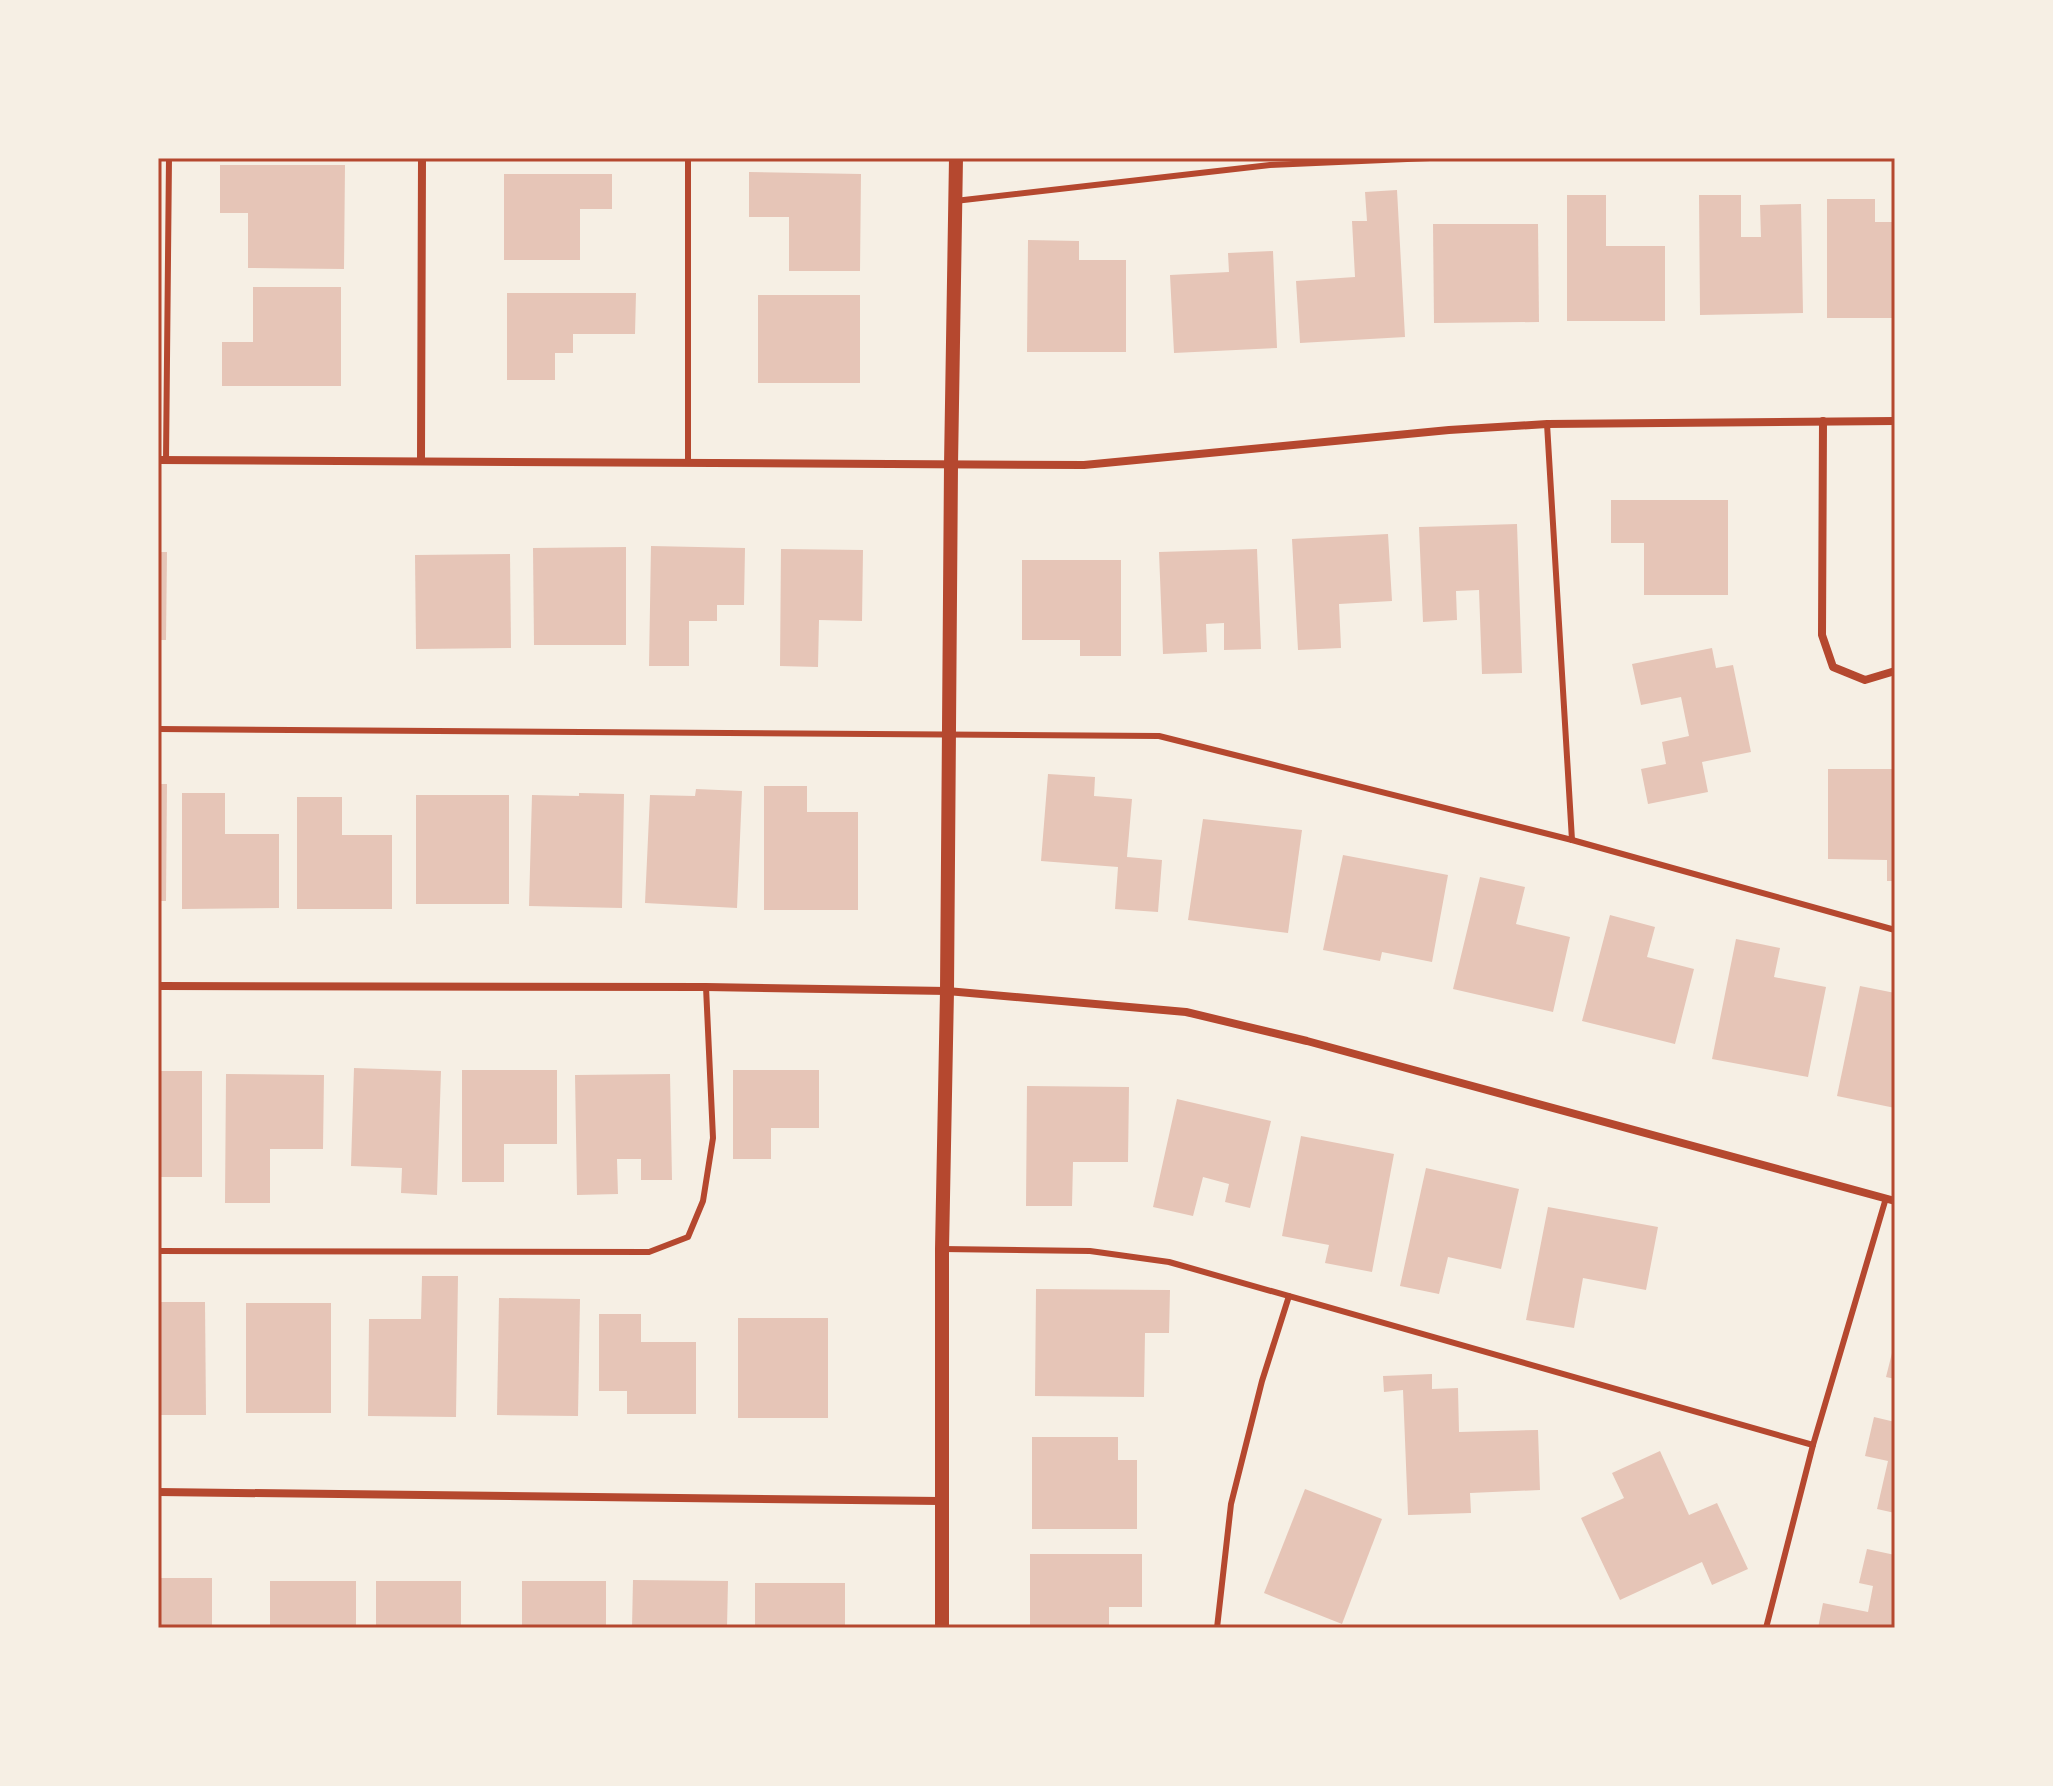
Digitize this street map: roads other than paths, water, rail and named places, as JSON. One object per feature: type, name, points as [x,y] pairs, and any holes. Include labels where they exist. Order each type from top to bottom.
[{"type":"street","points":[[421,460],[422,158]]},
{"type":"street","points":[[942,1628],[942,1249],[956,158]]},
{"type":"street","points":[[1823,421],[1822,635],[1833,667],[1865,680],[1895,671]]},
{"type":"street","points":[[162,460],[1084,465],[1449,430],[1547,424],[1895,421]]},
{"type":"street","points":[[158,986],[706,987],[947,991],[1186,1012],[1307,1041],[1890,1200]]},
{"type":"street","points":[[158,1492],[940,1501]]},
{"type":"lane","points":[[162,460],[169,158]]},
{"type":"lane","points":[[688,158],[688,462]]},
{"type":"lane","points":[[955,201],[1270,165],[1430,158]]},
{"type":"lane","points":[[1547,424],[1572,840]]},
{"type":"lane","points":[[158,729],[1159,736],[1572,840],[1895,930]]},
{"type":"lane","points":[[158,1251],[649,1252],[688,1237],[703,1201],[713,1138],[706,987]]},
{"type":"lane","points":[[1766,1628],[1813,1445],[1890,1200]]},
{"type":"lane","points":[[942,1249],[1090,1251],[1169,1262],[1813,1445]]},
{"type":"lane","points":[[1217,1628],[1231,1504],[1262,1381],[1289,1296]]}]
